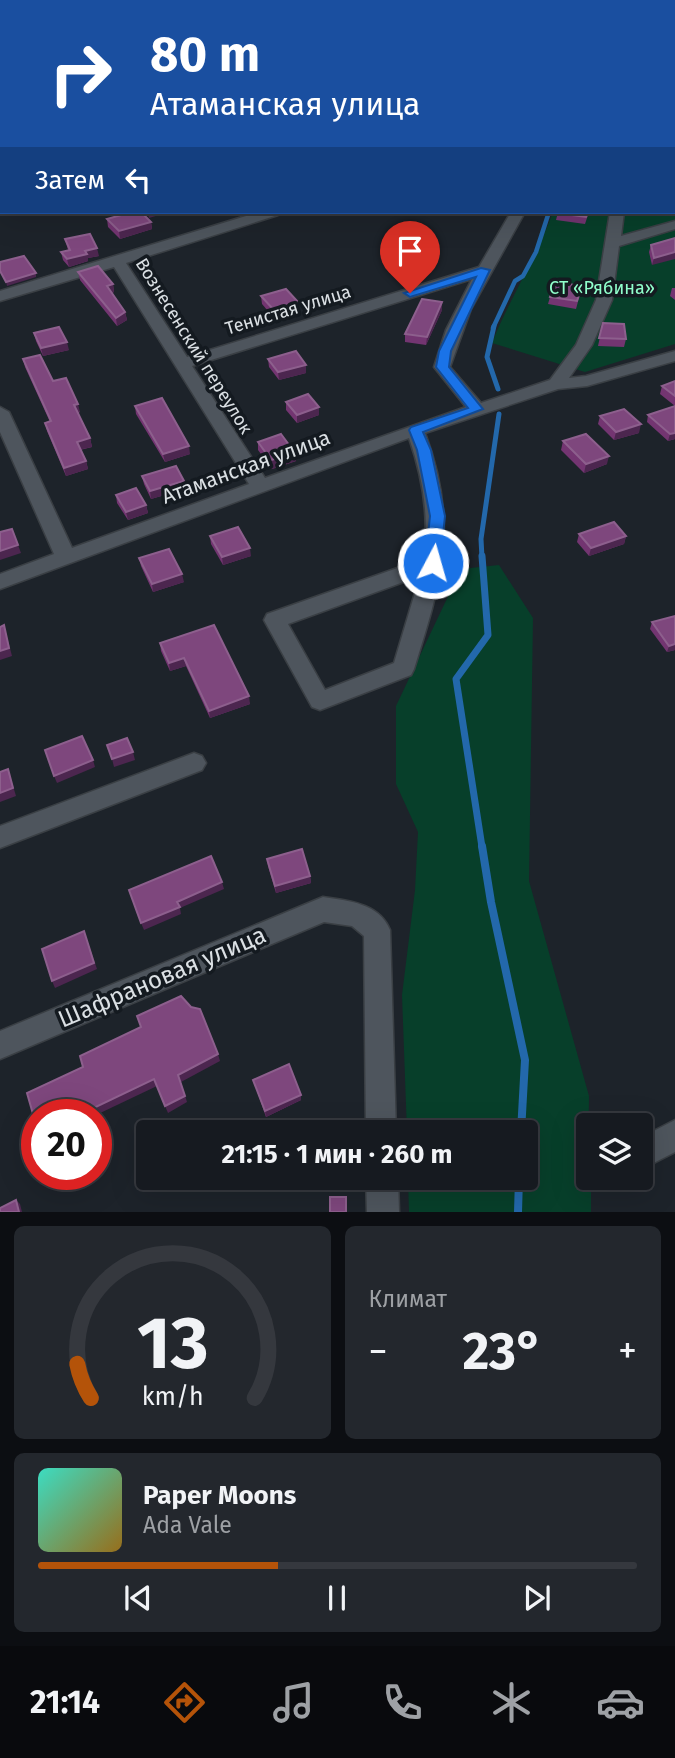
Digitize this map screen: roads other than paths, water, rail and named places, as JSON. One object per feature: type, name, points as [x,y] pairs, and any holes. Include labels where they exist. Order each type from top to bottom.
[{"type":"street","points":[[0,296],[266,214]]},
{"type":"street","points":[[477,409],[442,367],[445,351],[516,214]]},
{"type":"street","points":[[556,384],[584,345],[604,300],[617,214]]},
{"type":"street","points":[[613,243],[675,225]]},
{"type":"street","name":"Вознесенский переулок","points":[[118,261],[260,486]]},
{"type":"street","name":"Тенистая улица","points":[[184,363],[485,270]]},
{"type":"street","points":[[556,384],[587,381],[675,356]]},
{"type":"street","name":"Атаманская улица","points":[[0,582],[415,430],[556,384]]},
{"type":"street","points":[[0,412],[66,558]]},
{"type":"street","points":[[415,430],[424,450],[438,516],[433,563],[431,580],[403,669],[320,702],[275,620],[433,563]]},
{"type":"street","points":[[0,837],[194,763]]},
{"type":"street","name":"Шафрановая улица","points":[[0,1045],[323,909],[358,915],[377,930],[381,1120]]},
{"type":"street","points":[[653,1148],[675,1135]]},
{"type":"street","points":[[382,1190],[383,1212]]},
{"type":"waterway","points":[[493,328],[515,281],[523,276],[536,252],[548,214]]},
{"type":"waterway","points":[[494,326],[487,357],[498,389]]},
{"type":"waterway","points":[[482,558],[481,539],[499,414]]},
{"type":"waterway","points":[[482,556],[488,635],[456,679],[482,847]]},
{"type":"waterway","points":[[482,846],[491,902],[525,1060],[522,1120]]},
{"type":"waterway","points":[[518,1212],[519,1190]]},
{"type":"park label","name":"СТ «Рябина»","points":[[602,288]]}]
